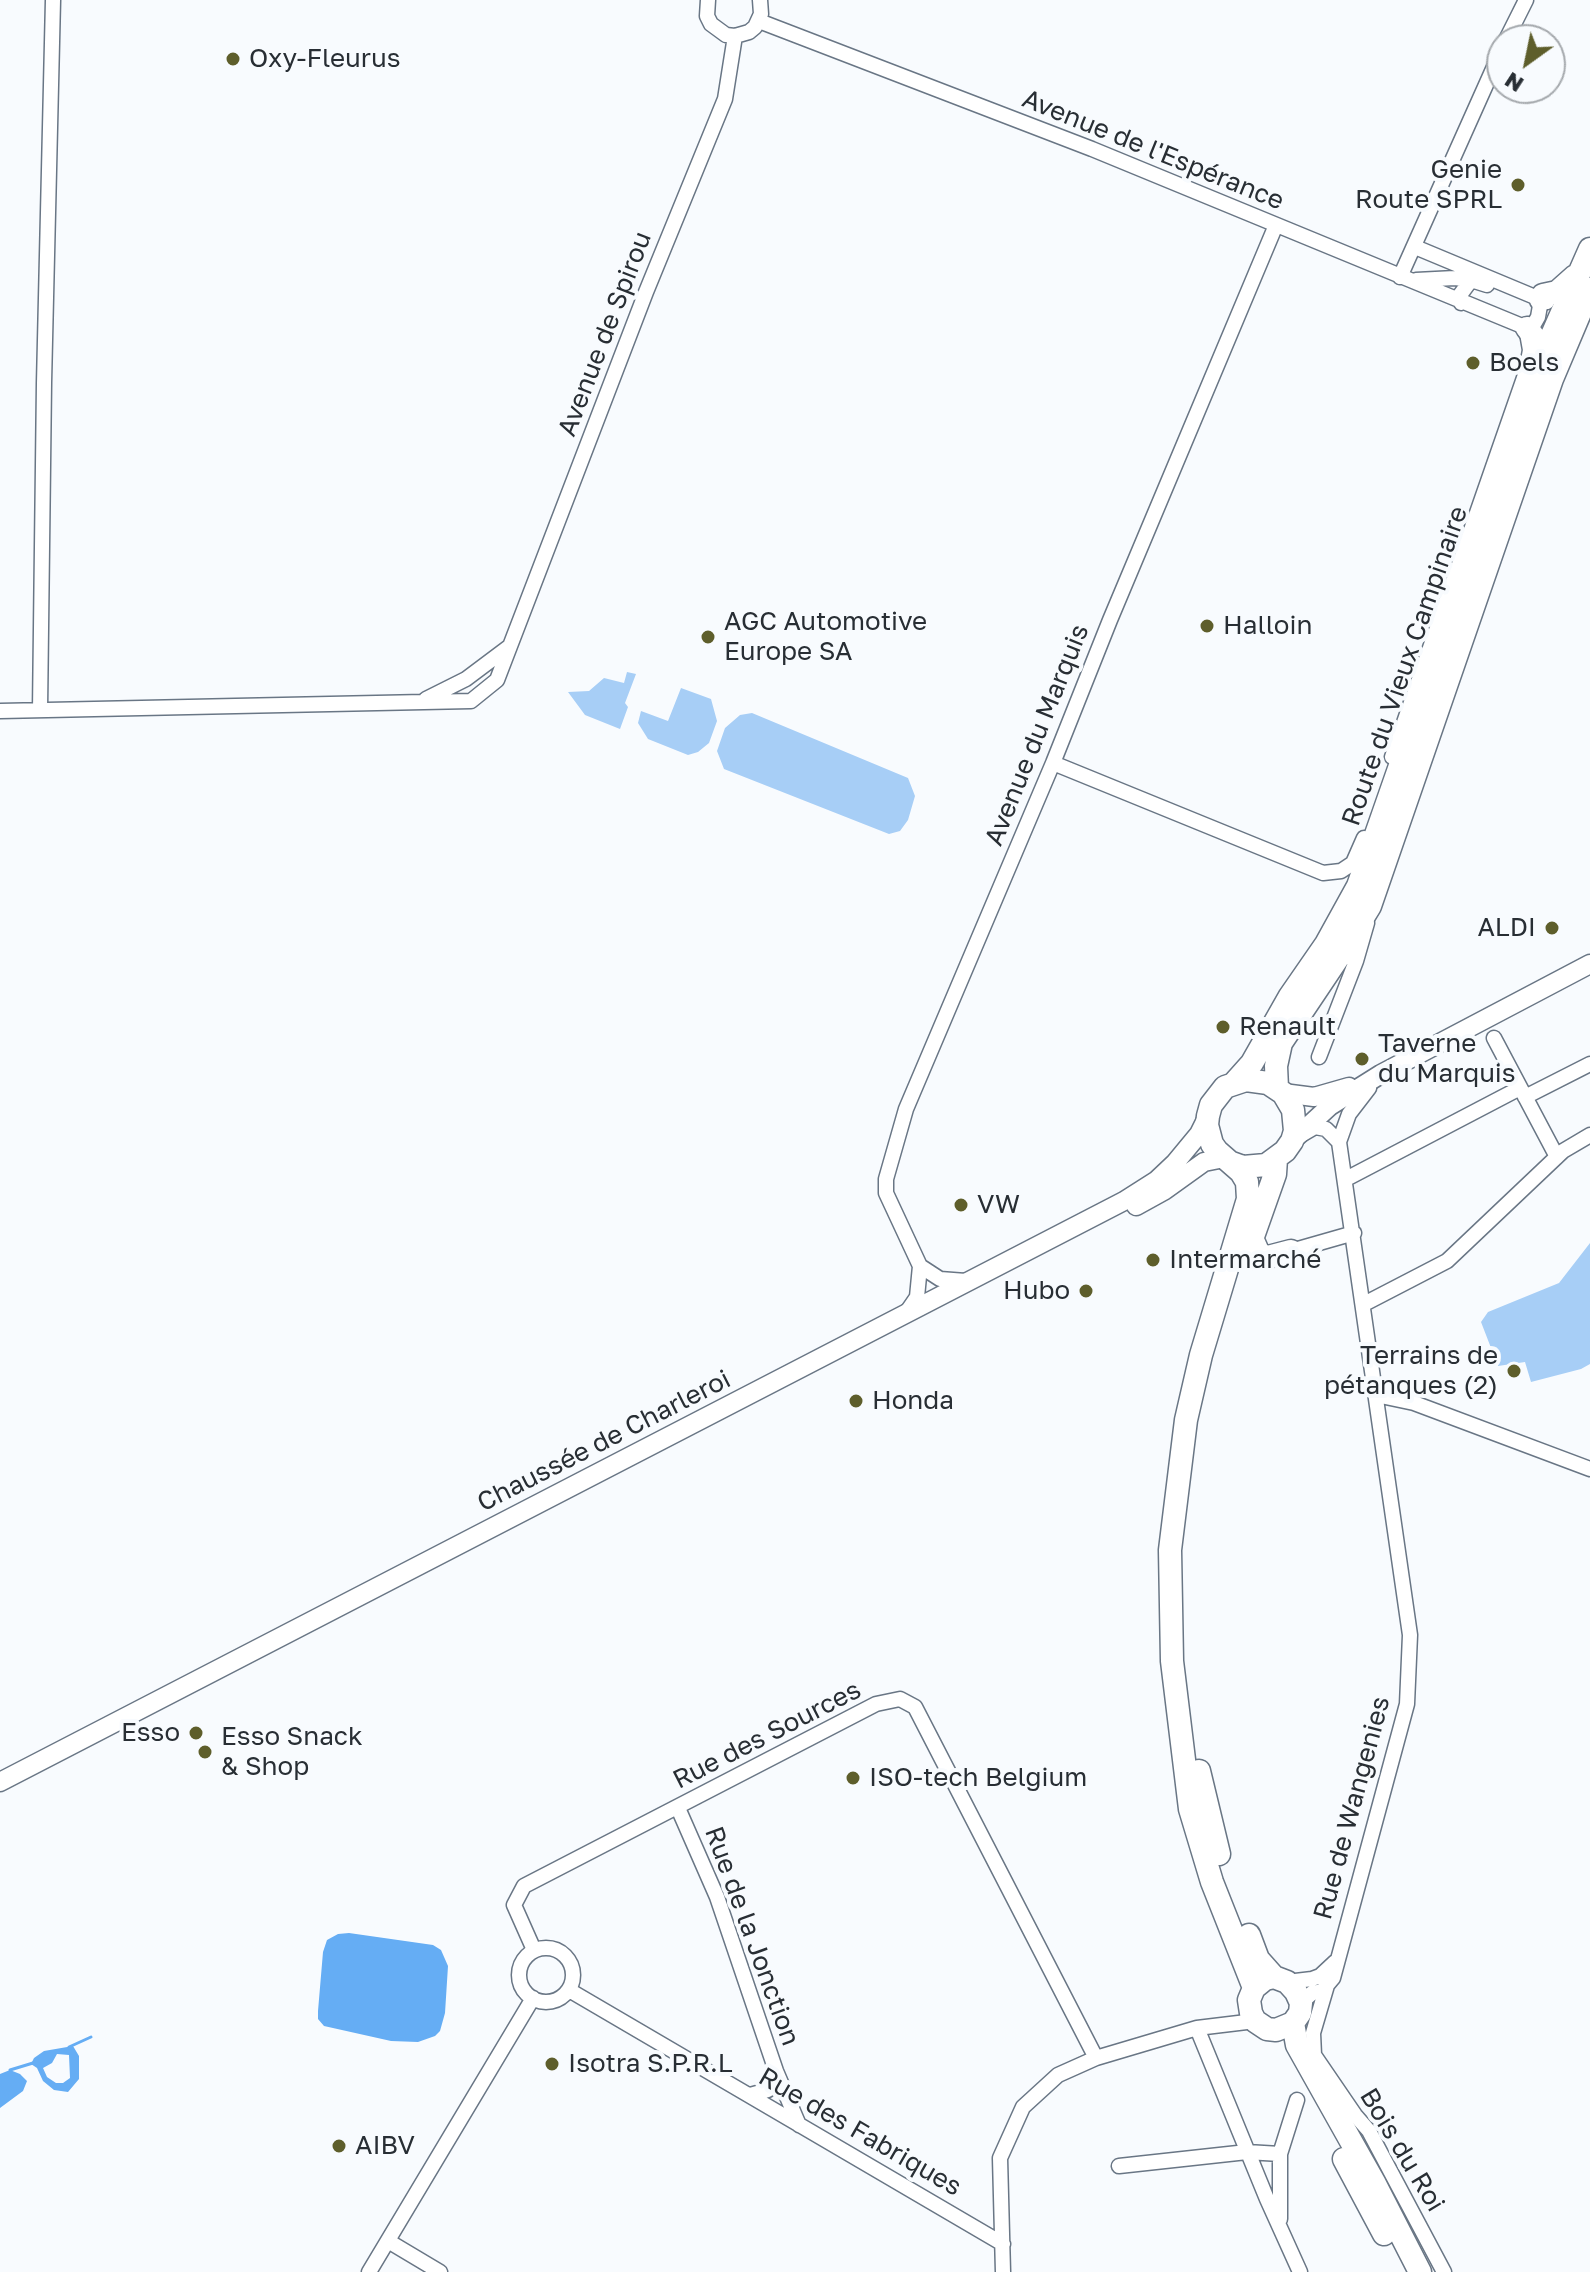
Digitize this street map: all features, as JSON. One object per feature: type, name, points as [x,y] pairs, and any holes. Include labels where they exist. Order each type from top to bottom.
[{"type":"highway","name":"Route du Vieux Campinaire","points":[[1280,1090],[1276,1066],[1281,1043],[1349,957],[1370,906],[1552,379],[1570,313],[1584,281],[1590,249]]},
{"type":"highway","points":[[1541,300],[1543,295],[1584,281]]},
{"type":"highway","name":"Route du Vieux Campinaire","points":[[1235,1082],[1252,1063],[1358,886],[1545,351],[1570,313]]},
{"type":"highway","points":[[1527,328],[1545,351]]},
{"type":"highway","points":[[1228,1160],[1255,1167],[1276,1159],[1292,1141],[1295,1131],[1293,1110],[1280,1090],[1257,1080],[1235,1082],[1217,1095],[1208,1116],[1208,1135],[1212,1144],[1247,1182],[1248,1199],[1201,1355],[1186,1420],[1173,1508],[1169,1591],[1173,1675],[1190,1809],[1212,1882],[1264,1994]]},
{"type":"highway","points":[[1276,1159],[1275,1174],[1214,1357],[1199,1424],[1186,1510],[1181,1590],[1190,1727],[1204,1800],[1223,1871],[1258,1959],[1267,2029],[1290,2019]]},
{"type":"highway","points":[[1252,1238],[1259,1254],[1268,1257],[1291,1251]]},
{"type":"highway","points":[[1264,1994],[1296,1992],[1290,2019],[1297,2045],[1420,2272]]},
{"type":"highway","points":[[1290,2019],[1404,2272]]},
{"type":"main road","points":[[1292,1141],[1330,1106],[1590,964]]},
{"type":"main road","points":[[1280,1090],[1314,1097],[1375,1080]]},
{"type":"main road","name":"Chaussée de Charleroi","points":[[838,1354],[906,1314],[1149,1186],[1194,1141],[1208,1116]]},
{"type":"main road","name":"Chaussée de Charleroi","points":[[0,1793],[286,1640],[838,1354],[1147,1201],[1204,1162],[1228,1160]]},
{"type":"main road","name":"Chaussée de Charleroi","points":[[0,1782],[286,1640]]},
{"type":"street","points":[[40,710],[53,0]]},
{"type":"street","points":[[708,0],[707,16],[711,24],[726,35],[735,36],[749,32],[759,21],[760,0]]},
{"type":"street","points":[[1514,24],[1526,0]]},
{"type":"street","name":"Avenue de l'Espérance","points":[[759,21],[1025,123],[1527,328]]},
{"type":"street","name":"Avenue de Spirou","points":[[0,711],[471,701],[497,680],[646,292],[725,99],[735,36]]},
{"type":"street","points":[[1486,83],[1400,277],[1421,282],[1455,278],[1505,291],[1519,289]]},
{"type":"street","name":"Avenue du Marquis","points":[[920,1266],[886,1193],[886,1179],[906,1109],[1276,225]]},
{"type":"street","points":[[1415,247],[1570,313]]},
{"type":"street","points":[[1461,303],[1460,295],[1471,280]]},
{"type":"street","points":[[1053,763],[1323,873],[1341,871],[1353,863],[1363,843],[1443,603],[1526,372],[1530,350],[1527,328],[1538,317],[1541,300]]},
{"type":"street","name":"Avenue de Spirou","points":[[420,702],[466,679],[510,646]]},
{"type":"street","name":"Route du Vieux Campinaire","points":[[1319,1057],[1349,957]]},
{"type":"street","points":[[1494,1038],[1557,1157]]},
{"type":"street","points":[[1346,1179],[1523,1092],[1590,1064]]},
{"type":"street","points":[[1292,1141],[1315,1127],[1326,1129],[1339,1142],[1349,1114],[1375,1080]]},
{"type":"street","points":[[1364,1304],[1447,1261],[1557,1157],[1590,1135]]},
{"type":"street","name":"Rue de Wangenies","points":[[1314,2055],[1313,2033],[1329,1972],[1407,1704],[1410,1635],[1339,1142]]},
{"type":"street","points":[[1291,1251],[1354,1233]]},
{"type":"street","points":[[920,1266],[940,1279],[962,1282],[973,1279]]},
{"type":"street","points":[[906,1314],[920,1287],[920,1266]]},
{"type":"street","points":[[1376,1395],[1414,1403],[1590,1469]]},
{"type":"street","name":"Rue des Sources","points":[[534,1950],[514,1905],[524,1886],[876,1704],[900,1699],[915,1707],[1096,2058]]},
{"type":"street","name":"Rue de la Jonction","points":[[678,1808],[717,1897],[776,2071],[799,2125]]},
{"type":"street","points":[[552,1948],[567,1957],[574,1973],[569,1990],[548,2002],[533,1998],[522,1986],[519,1969],[522,1962],[534,1950],[552,1948]]},
{"type":"street","points":[[1003,2272],[1000,2158],[1023,2107],[1058,2075],[1096,2058],[1220,2024],[1264,1994],[1329,1972]]},
{"type":"street","points":[[1290,2019],[1312,1993],[1322,1991],[1329,1972]]},
{"type":"street","name":"Rue des Fabriques","points":[[569,1990],[1003,2244]]},
{"type":"street","points":[[1220,2024],[1264,1994]]},
{"type":"street","points":[[369,2272],[533,1998]]},
{"type":"street","points":[[1197,2028],[1300,2272]]},
{"type":"street","name":"Bois du Roi","points":[[1314,2055],[1369,2131],[1444,2272]]},
{"type":"street","points":[[750,2095],[768,2090],[776,2071]]},
{"type":"street","points":[[1281,2228],[1280,2154],[1297,2100]]},
{"type":"street","points":[[1119,2166],[1247,2152],[1280,2154]]},
{"type":"street","points":[[388,2241],[440,2272]]},
{"type":"shaded area","points":[[627,672],[636,674],[625,703],[628,707],[620,729],[585,715],[568,692],[589,691],[604,678],[624,683]]},
{"type":"shaded area","points":[[681,688],[711,699],[717,721],[709,743],[688,755],[648,739],[638,723],[641,711],[668,721]]},
{"type":"shaded area","points":[[752,713],[908,778],[915,796],[908,820],[900,831],[889,834],[724,769],[717,751],[725,728],[740,715]]},
{"type":"shaded area","points":[[1590,1243],[1590,1364],[1531,1382],[1525,1362],[1498,1366],[1481,1322],[1488,1312],[1559,1283]]},
{"type":"water","points":[[349,1933],[433,1945],[441,1950],[448,1966],[445,2013],[440,2031],[435,2036],[418,2042],[391,2041],[324,2026],[318,2019],[323,1952],[327,1940]]},
{"type":"water","points":[[73,2046],[79,2056],[79,2079],[68,2092],[54,2090],[31,2064],[44,2051]],"holes":[[[57,2054],[69,2055],[70,2078],[56,2083],[47,2077],[43,2068],[52,2063]]]},
{"type":"water","points":[[10,2070],[27,2081],[23,2091],[0,2108],[0,2074]]},
{"type":"waterway","points":[[69,2047],[91,2037]]},
{"type":"waterway","points":[[10,2070],[33,2063]]},
{"type":"place","name":"Oxy-Fleurus","points":[[233,59]]},
{"type":"place","name":"Genie Route SPRL","points":[[1518,185]]},
{"type":"place","name":"Boels","points":[[1473,363]]},
{"type":"place","name":"Halloin","points":[[1207,626]]},
{"type":"place","name":"AGC Automotive Europe SA","points":[[708,637]]},
{"type":"place","name":"ALDI","points":[[1552,928]]},
{"type":"place","name":"Renault","points":[[1223,1027]]},
{"type":"place","name":"Taverne du Marquis","points":[[1362,1059]]},
{"type":"place","name":"VW","points":[[961,1205]]},
{"type":"place","name":"Intermarché","points":[[1153,1260]]},
{"type":"place","name":"Hubo","points":[[1086,1291]]},
{"type":"place","name":"Terrains de pétanques (2)","points":[[1514,1371]]},
{"type":"place","name":"Honda","points":[[856,1401]]},
{"type":"place","name":"Esso","points":[[196,1733]]},
{"type":"place","name":"Esso Snack & Shop","points":[[205,1752]]},
{"type":"place","name":"ISO-tech Belgium","points":[[853,1778]]},
{"type":"place","name":"Isotra S.P.R.L","points":[[552,2064]]},
{"type":"place","name":"AIBV","points":[[339,2146]]}]
